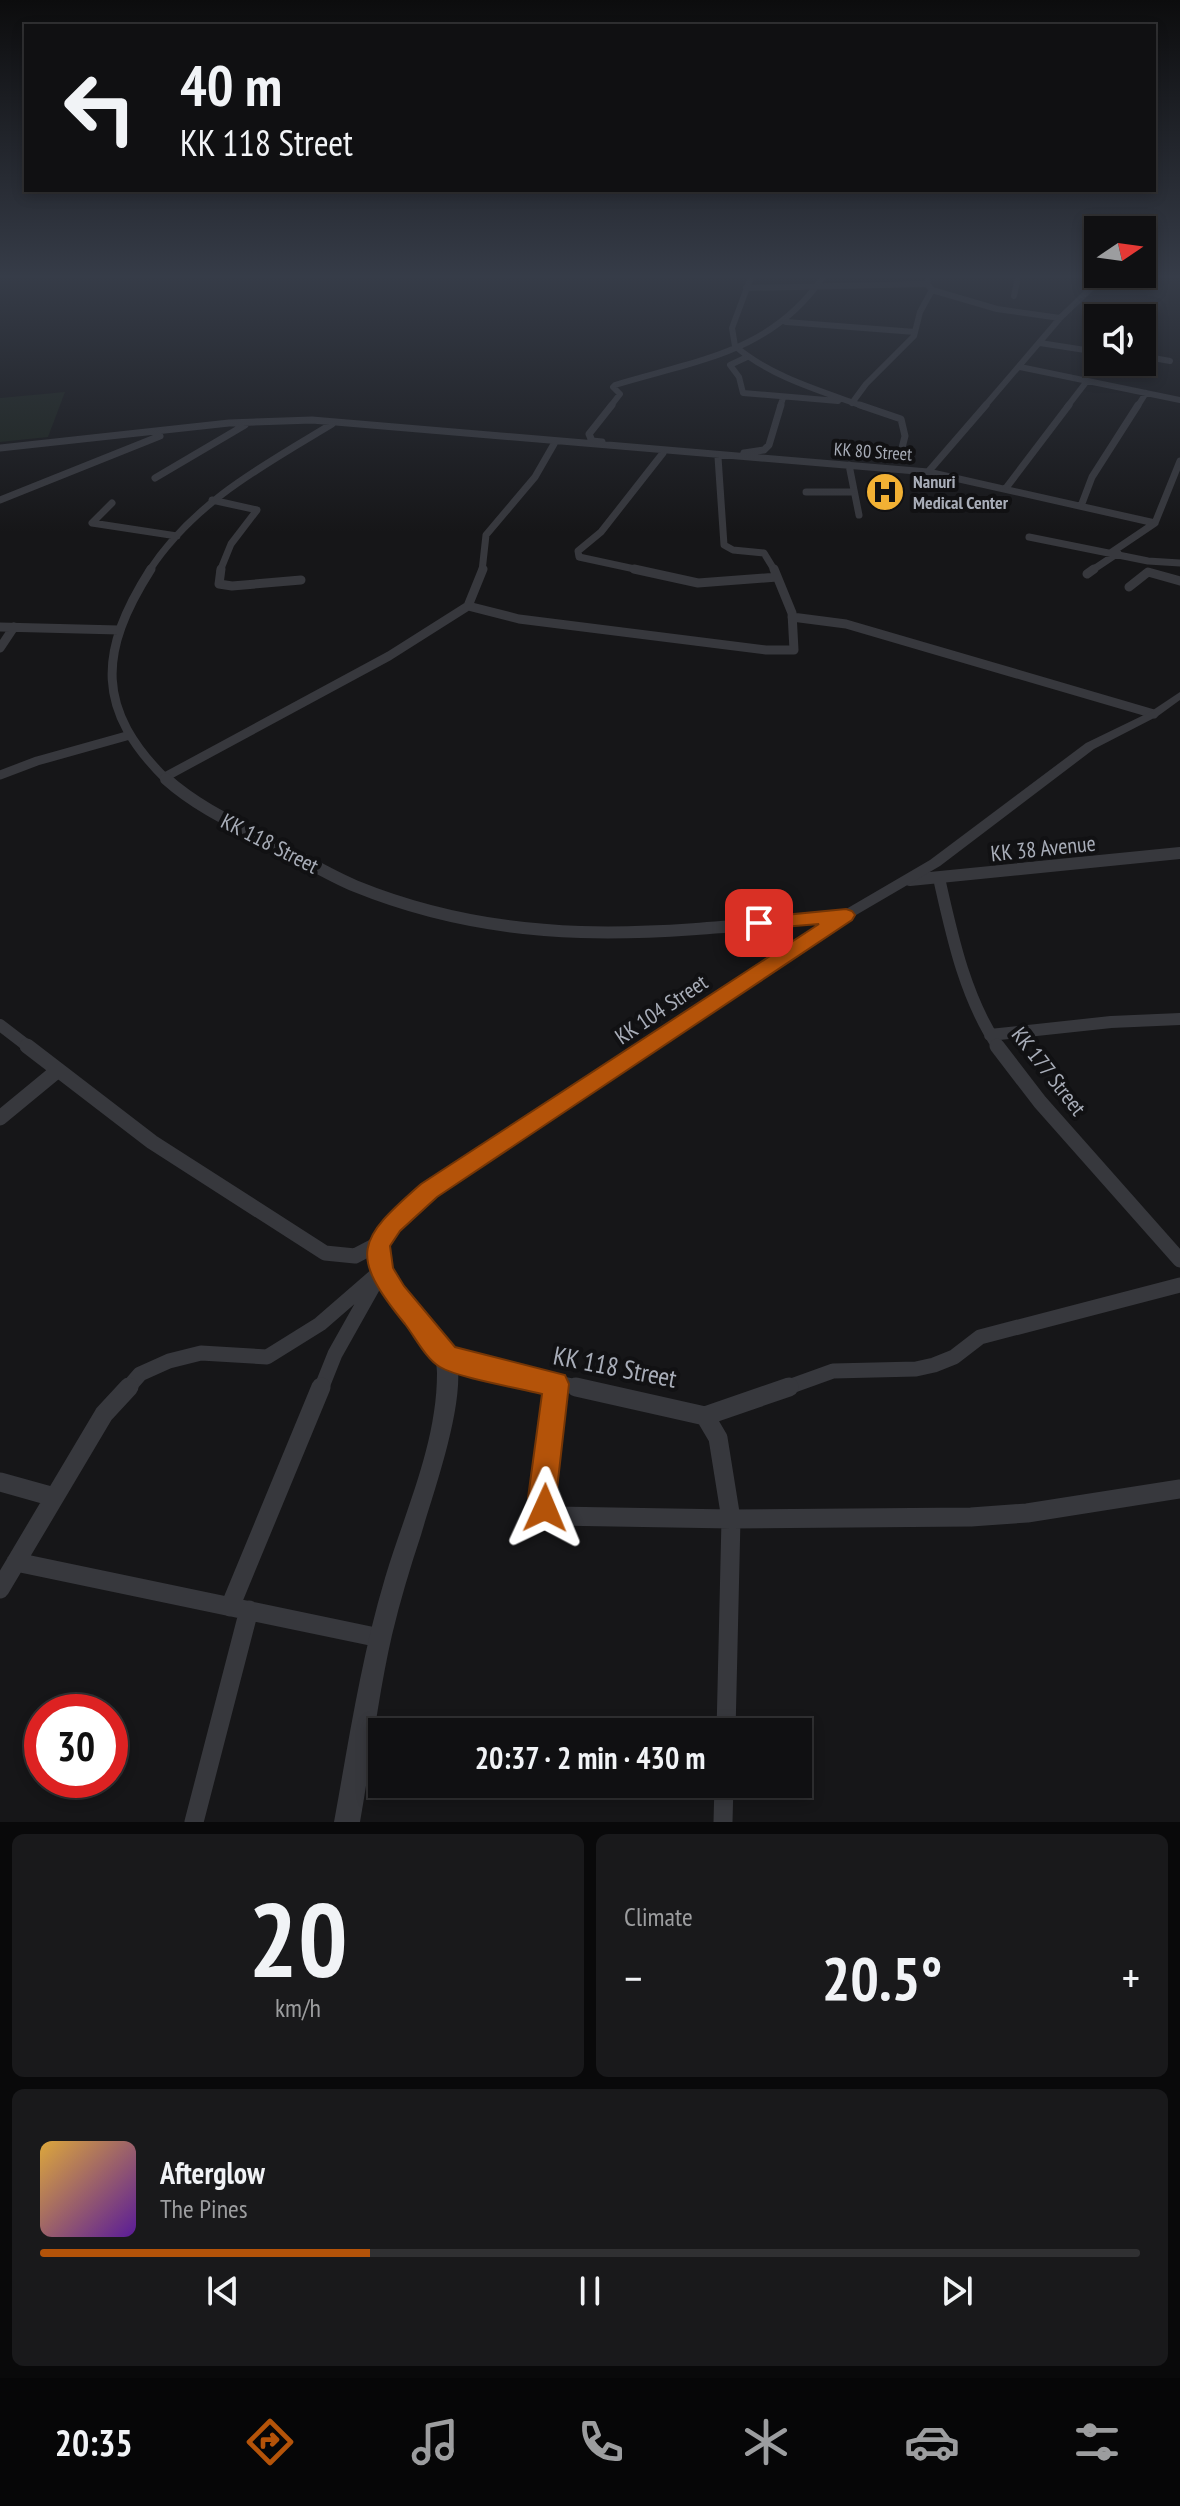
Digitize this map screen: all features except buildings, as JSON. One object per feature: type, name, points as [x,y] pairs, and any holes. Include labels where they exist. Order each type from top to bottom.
[{"type":"street","points":[[691,362],[615,385],[613,387],[620,394],[589,438],[598,442],[757,452],[769,445],[783,398]]},
{"type":"street","points":[[736,362],[730,365],[741,382],[741,391],[783,398],[849,402],[887,362]]},
{"type":"street","points":[[758,362],[849,402],[901,419],[905,436],[902,448]]},
{"type":"street","name":"KK 80 Street","points":[[0,451],[178,429],[311,419],[332,424],[554,444],[928,472],[1024,362]]},
{"type":"street","points":[[1020,367],[1180,400]]},
{"type":"street","points":[[1006,488],[1087,381]]},
{"type":"street","points":[[1081,506],[1092,477],[1146,393]]},
{"type":"street","points":[[155,478],[248,423]]},
{"type":"street","name":"KK 118 Street","points":[[332,424],[212,500],[147,571],[119,630],[112,676],[114,701],[130,735],[165,777],[191,800],[221,818],[334,876],[451,917],[505,928],[550,934],[615,936],[846,915]]},
{"type":"street","points":[[0,500],[178,429]]},
{"type":"street","points":[[165,777],[389,656],[468,606],[482,574],[486,535],[535,477],[554,444]]},
{"type":"street","points":[[663,453],[601,532],[578,551],[579,557],[698,583],[777,577]]},
{"type":"street","points":[[468,606],[519,619],[561,625],[794,650],[792,617],[764,553],[733,550],[724,545],[718,457]]},
{"type":"street","points":[[1087,574],[1155,523],[1180,461]]},
{"type":"street","points":[[849,465],[859,515]]},
{"type":"street","points":[[928,472],[1155,523]]},
{"type":"street","points":[[806,492],[854,492]]},
{"type":"street","points":[[212,500],[257,510],[232,542],[219,584],[232,586],[301,580]]},
{"type":"street","points":[[112,503],[92,523],[177,536]]},
{"type":"street","points":[[1029,537],[1148,561],[1180,563]]},
{"type":"street","points":[[1129,587],[1148,572],[1180,581]]},
{"type":"street","points":[[792,617],[846,624],[1154,714]]},
{"type":"street","points":[[0,627],[119,630]]},
{"type":"street","points":[[0,648],[14,627]]},
{"type":"street","name":"KK 104 Street","points":[[378,1244],[392,1224],[429,1191],[846,915],[910,880],[1090,746],[1154,714],[1180,695]]},
{"type":"street","points":[[0,775],[37,761],[130,735]]},
{"type":"street","name":"KK 38 Avenue","points":[[910,880],[1180,853]]},
{"type":"street","name":"KK 177 Street","points":[[939,878],[956,955],[990,1035],[1040,1102],[1180,1258]]},
{"type":"street","points":[[990,1035],[1111,1022],[1180,1019]]},
{"type":"street","points":[[0,1025],[152,1142],[325,1253],[355,1256],[378,1244],[381,1271],[395,1294],[447,1357],[447,1391],[441,1434],[380,1638],[347,1822]]},
{"type":"street","points":[[0,1118],[57,1071]]},
{"type":"street","points":[[0,1589],[104,1414],[140,1374],[169,1361],[201,1353],[267,1357],[320,1324],[381,1271]]},
{"type":"street","points":[[194,1822],[240,1608],[335,1354],[381,1271]]},
{"type":"street","points":[[726,1718],[731,1519],[718,1438],[705,1416],[833,1371],[916,1369],[934,1365],[954,1357],[980,1337],[1180,1285]]},
{"type":"street","name":"KK 118 Street","points":[[447,1357],[705,1416]]},
{"type":"street","points":[[556,1384],[542,1498],[549,1513],[572,1518],[971,1517],[1027,1513],[1180,1489]]},
{"type":"street","points":[[0,1482],[54,1497]]},
{"type":"street","points":[[16,1562],[380,1638]]},
{"type":"street","points":[[723,1822],[724,1798]]},
{"type":"shaded area","points":[[65,392],[48,437],[0,442],[0,398]]},
{"type":"place","name":"Nanuri Medical Center","points":[[885,492]]},
{"type":"route","points":[[545,1508],[542,1498],[556,1384],[447,1357],[395,1294],[381,1271],[378,1244],[392,1224],[429,1191],[846,915],[759,923]]}]
